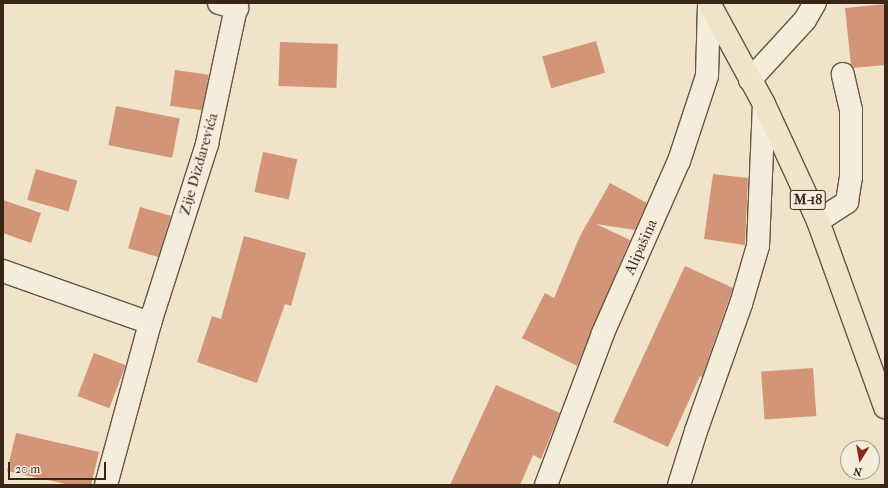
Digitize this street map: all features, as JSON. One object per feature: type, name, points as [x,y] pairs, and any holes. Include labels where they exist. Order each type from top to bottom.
[{"type":"main road","name":"Alipašina","points":[[709,3],[764,104],[818,221],[885,407]]},
{"type":"street","name":"Alipašina","points":[[546,485],[603,333],[679,161],[707,76],[709,3]]},
{"type":"street","points":[[750,80],[806,20],[815,3]]},
{"type":"street","name":"Zije Dizdarevića","points":[[106,485],[150,323],[207,144],[231,5]]},
{"type":"street","points":[[818,221],[847,202],[852,177],[851,110],[843,74]]},
{"type":"street","points":[[679,485],[696,431],[741,304],[758,246],[764,104]]},
{"type":"street","points":[[3,271],[150,323]]},
{"type":"building","points":[[885,4],[885,65],[853,68],[851,65],[845,8]]},
{"type":"building","points":[[596,41],[605,73],[551,88],[542,56]]},
{"type":"building","points":[[280,42],[338,44],[336,88],[278,86]]},
{"type":"building","points":[[175,70],[209,75],[204,110],[170,106]]},
{"type":"building","points":[[116,106],[180,118],[172,158],[108,145]]},
{"type":"building","points":[[263,152],[297,159],[289,199],[254,192]]},
{"type":"building","points":[[36,169],[77,181],[69,212],[27,200]]},
{"type":"building","points":[[713,174],[748,178],[745,245],[704,239]]},
{"type":"building","points":[[610,183],[647,203],[635,230],[596,224],[630,240],[577,366],[522,338],[545,293],[554,298],[580,236]]},
{"type":"building","points":[[3,200],[41,213],[31,243],[3,233]]},
{"type":"building","points":[[140,207],[171,216],[159,257],[128,248]]},
{"type":"building","points":[[244,236],[306,253],[291,306],[285,304],[257,383],[197,362],[212,316],[221,319]]},
{"type":"building","points":[[685,266],[733,288],[702,377],[700,376],[668,447],[613,422]]},
{"type":"building","points":[[94,353],[126,365],[109,408],[78,396]]},
{"type":"building","points":[[813,368],[816,416],[764,420],[761,372]]},
{"type":"building","points":[[496,385],[560,413],[541,459],[533,455],[520,485],[450,485]]},
{"type":"building","points":[[16,433],[99,452],[91,485],[70,485],[7,471]]}]
